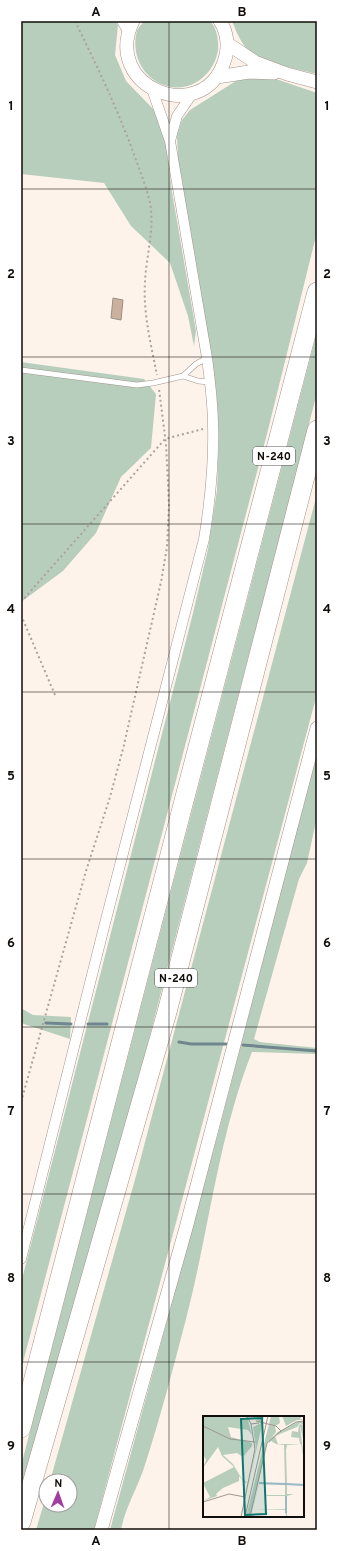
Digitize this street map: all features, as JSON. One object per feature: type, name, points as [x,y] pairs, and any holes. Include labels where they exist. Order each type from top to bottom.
[{"type":"highway","name":"N-240","points":[[21,1428],[129,1019],[230,620],[317,292]]},
{"type":"highway","name":"N-240","points":[[21,1522],[167,1012],[317,430]]},
{"type":"street","points":[[128,24],[126,44],[128,58],[133,70],[141,81],[152,89],[165,94],[178,96],[192,94],[206,87],[217,77],[223,67],[227,56],[228,44],[224,27],[220,21]]},
{"type":"street","points":[[228,44],[255,62],[287,74],[316,82]]},
{"type":"street","points":[[217,77],[249,72],[287,74]]},
{"type":"street","points":[[21,1255],[204,539],[210,499],[213,426],[207,358],[170,141],[152,89]]},
{"type":"street","points":[[170,141],[177,116],[192,94]]},
{"type":"street","points":[[101,1530],[186,1228],[317,728]]},
{"type":"lane","points":[[21,370],[137,385],[184,376],[196,364],[207,358]]},
{"type":"lane","points":[[184,376],[198,382],[210,382]]},
{"type":"path","points":[[21,1102],[84,878],[112,790],[125,742],[161,582],[167,547],[169,505],[162,401],[145,305],[145,282],[150,244],[150,204],[126,134],[95,62],[75,21]]},
{"type":"path","points":[[21,602],[165,439],[213,426]]},
{"type":"path","points":[[21,615],[55,695]]},
{"type":"green space","points":[[21,21],[115,21],[118,25],[115,55],[126,81],[158,114],[166,146],[172,192],[196,331],[194,346],[188,316],[170,263],[131,226],[104,183],[21,174]]},
{"type":"green space","points":[[144,21],[210,21],[216,31],[218,39],[218,50],[213,66],[202,78],[188,86],[171,87],[154,80],[147,74],[142,66],[136,50],[135,40],[137,31]]},
{"type":"green space","points":[[232,21],[317,21],[317,74],[270,62],[253,54],[242,43]]},
{"type":"green space","points":[[256,77],[279,80],[317,93],[317,232],[267,434],[21,1370],[21,1283],[193,613],[208,549],[217,490],[219,435],[216,389],[178,158],[177,136],[182,120],[190,110],[239,79]]},
{"type":"green space","points":[[317,332],[317,393],[118,1158],[21,1500],[21,1466]]},
{"type":"green space","points":[[21,362],[144,379],[156,394],[151,448],[121,477],[96,533],[63,571],[21,602]]},
{"type":"green space","points":[[317,494],[317,694],[94,1530],[36,1530],[41,1513],[78,1513],[78,1473],[52,1473],[136,1176]]},
{"type":"green space","points":[[317,751],[317,817],[307,863],[299,879],[254,1039],[260,1042],[317,1048],[317,1054],[252,1052],[240,1085],[222,1151],[194,1286],[155,1431],[144,1468],[125,1514],[121,1530],[110,1530],[219,1130]]},
{"type":"green space","points":[[21,1008],[33,1015],[71,1017],[70,1039],[21,1023]]},
{"type":"building","points":[[113,298],[123,300],[121,320],[111,318]]},
{"type":"waterway","points":[[46,1023],[71,1024]]},
{"type":"waterway","points":[[88,1024],[107,1024]]},
{"type":"waterway","points":[[179,1042],[191,1044],[226,1044]]},
{"type":"waterway","points":[[243,1045],[317,1051]]}]
